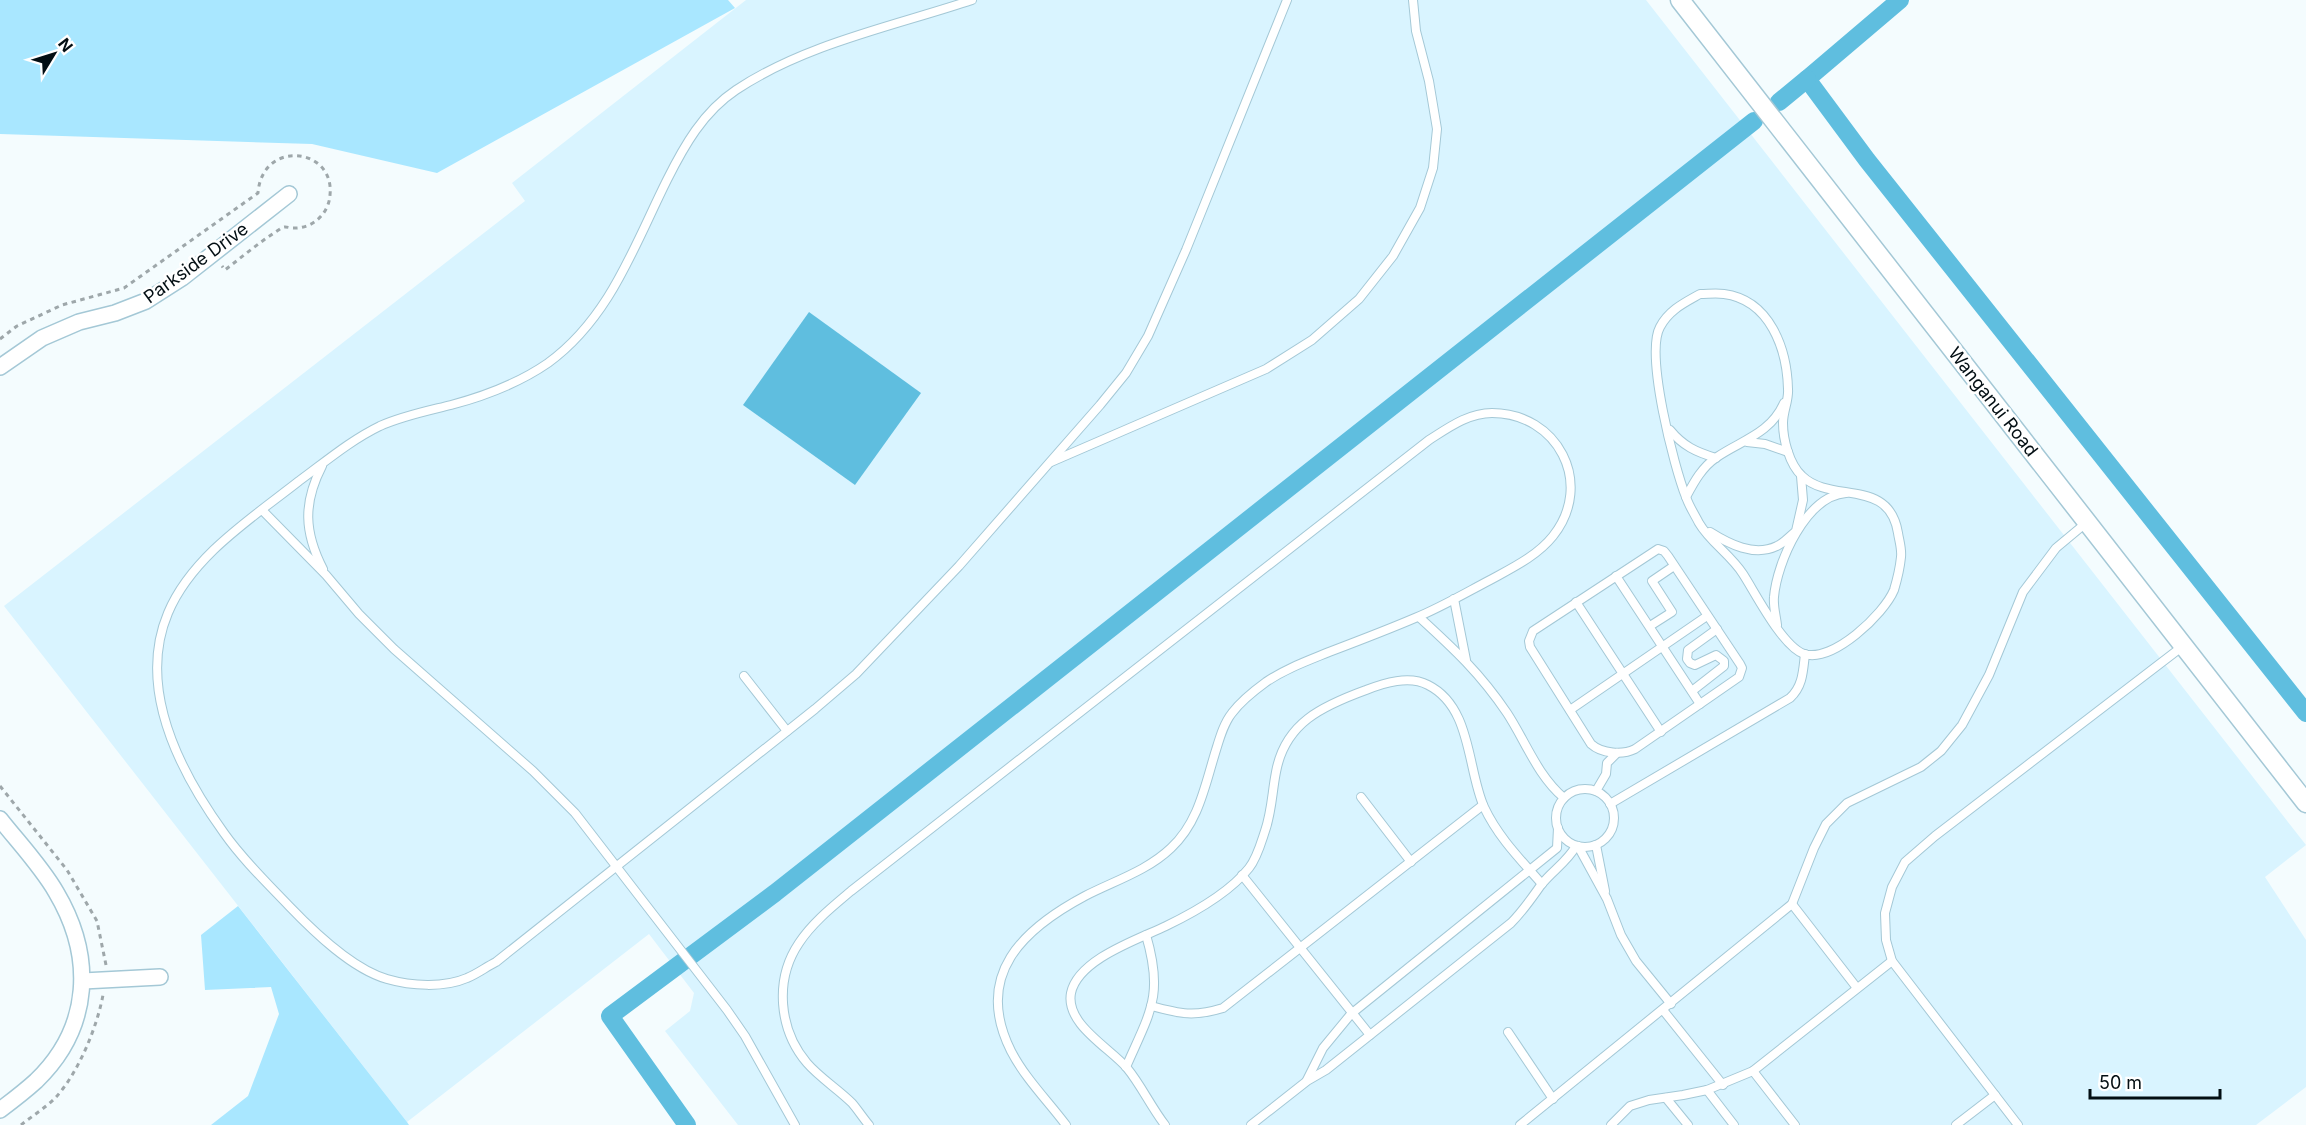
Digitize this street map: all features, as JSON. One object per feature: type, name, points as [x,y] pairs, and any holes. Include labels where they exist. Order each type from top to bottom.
[{"type":"street","name":"Wanganui Road","points":[[1680,0],[2306,804]]},
{"type":"street","name":"Parkside Drive","points":[[0,367],[42,338],[79,322],[146,302],[182,278],[289,194]]},
{"type":"street","points":[[0,819],[55,889],[70,916],[81,953],[83,981],[76,1017],[58,1054],[36,1080],[0,1110]]},
{"type":"street","points":[[83,981],[160,977]]},
{"type":"lane","points":[[972,0],[853,36],[775,69],[732,92],[704,119],[684,147],[615,289],[574,341],[547,363],[520,380],[489,394],[381,426],[352,442],[224,541],[197,568],[169,609],[159,638],[156,662],[158,691],[165,723],[178,753],[225,836],[256,872],[309,926],[354,962],[383,979],[408,984],[436,985],[464,980],[496,962],[787,731],[856,674],[888,643],[959,566],[1126,373],[1148,336],[1186,250],[1287,0]]},
{"type":"lane","points":[[1049,463],[1266,369],[1312,340],[1359,299],[1393,256],[1420,208],[1433,168],[1437,129],[1429,81],[1416,31],[1413,0]]},
{"type":"lane","points":[[1777,626],[1774,597],[1782,566],[1796,531],[1803,500],[1801,476],[1788,452],[1783,423],[1789,392],[1785,358],[1772,324],[1753,305],[1725,294],[1700,294],[1675,307],[1659,329],[1656,354],[1658,393],[1686,497],[1701,526],[1739,567],[1777,626],[1789,644],[1805,654],[1824,653],[1848,640],[1873,620],[1893,591],[1902,555],[1896,522],[1881,501],[1857,492],[1822,488],[1801,476]]},
{"type":"lane","points":[[1686,497],[1696,477],[1716,458],[1765,430],[1780,412],[1789,392]]},
{"type":"lane","points":[[869,1125],[853,1104],[808,1064],[792,1040],[784,1019],[783,994],[787,967],[799,943],[819,918],[850,891],[1429,440],[1462,420],[1490,413],[1516,416],[1544,430],[1562,450],[1570,472],[1570,500],[1563,522],[1552,538],[1532,556],[1455,599],[1419,617],[1294,666],[1268,681],[1232,713],[1221,734],[1201,803],[1187,830],[1171,848],[1155,861],[1062,909],[1035,927],[1017,947],[1003,969],[997,993],[999,1014],[1010,1049],[1030,1080],[1066,1125]]},
{"type":"lane","points":[[1667,426],[1679,442],[1695,452],[1716,458]]},
{"type":"lane","points":[[1747,442],[1765,444],[1788,452]]},
{"type":"lane","points":[[324,462],[314,482],[309,505],[308,527],[314,550],[326,575]]},
{"type":"lane","points":[[1701,526],[1727,542],[1749,550],[1777,546],[1796,531],[1818,506],[1838,494],[1857,492]]},
{"type":"lane","points":[[262,510],[394,649],[533,771],[575,813],[745,1036],[795,1125]]},
{"type":"lane","points":[[1520,1125],[1792,904],[1826,824],[1847,803],[1921,767],[1941,751],[1962,725],[1989,675],[2023,592],[2056,548],[2087,522]]},
{"type":"lane","points":[[1658,549],[1664,551],[1740,664],[1741,673],[1739,678],[1625,754],[1593,747],[1529,641],[1533,631],[1616,576],[1658,549]]},
{"type":"lane","points":[[1650,626],[1672,612],[1652,581],[1674,566]]},
{"type":"lane","points":[[1616,576],[1700,704]]},
{"type":"lane","points":[[1455,599],[1466,660]]},
{"type":"lane","points":[[1576,602],[1661,732]]},
{"type":"lane","points":[[1570,710],[1707,616]]},
{"type":"lane","points":[[1419,617],[1466,660],[1487,685],[1537,765],[1554,789],[1564,798]]},
{"type":"lane","points":[[1692,691],[1724,666],[1722,657],[1716,655],[1695,665],[1690,663],[1686,655],[1689,650],[1717,629]]},
{"type":"lane","points":[[2018,1125],[1892,961],[1886,940],[1885,913],[1892,887],[1905,862],[1976,803],[2183,646]]},
{"type":"lane","points":[[1610,804],[1790,698],[1797,692],[1801,682],[1805,654]]},
{"type":"lane","points":[[744,676],[787,731]]},
{"type":"lane","points":[[1165,1125],[1126,1067],[1087,1032],[1075,1013],[1070,995],[1075,982],[1092,965],[1114,949],[1193,912],[1250,867],[1268,822],[1276,772],[1289,736],[1305,720],[1326,707],[1386,683],[1406,681],[1426,684],[1440,693],[1460,721],[1483,805],[1506,843],[1542,884]]},
{"type":"lane","points":[[1596,791],[1606,774],[1607,763],[1617,753]]},
{"type":"lane","points":[[1306,1081],[1323,1048],[1351,1014],[1557,848],[1556,815],[1564,798],[1579,790],[1596,791],[1610,804],[1614,819],[1612,827],[1603,841],[1596,845],[1577,846]]},
{"type":"lane","points":[[1361,797],[1411,862]]},
{"type":"lane","points":[[1152,1006],[1176,1013],[1202,1015],[1223,1008],[1483,805]]},
{"type":"lane","points":[[1558,828],[1565,839],[1577,846],[1607,899],[1621,935],[1636,961],[1671,1004]]},
{"type":"lane","points":[[1596,845],[1607,899]]},
{"type":"lane","points":[[1251,1125],[1306,1081],[1326,1070],[1511,923],[1530,903],[1542,884],[1568,859],[1577,846]]},
{"type":"lane","points":[[1242,875],[1370,1035]]},
{"type":"lane","points":[[1792,904],[1857,988]]},
{"type":"lane","points":[[1126,1067],[1145,1026],[1155,988],[1154,962],[1146,935]]},
{"type":"lane","points":[[1611,1125],[1630,1106],[1649,1100],[1707,1090],[1753,1071],[1892,961]]},
{"type":"lane","points":[[1663,1010],[1723,1084]]},
{"type":"lane","points":[[1508,1032],[1553,1099]]},
{"type":"lane","points":[[1753,1071],[1795,1125]]},
{"type":"lane","points":[[1707,1090],[1734,1125]]},
{"type":"lane","points":[[1956,1125],[1995,1095]]},
{"type":"lane","points":[[1666,1098],[1688,1125]]},
{"type":"path","points":[[0,339],[16,326],[62,305],[124,288],[200,235]]},
{"type":"shaded area","points":[[0,0],[728,0],[735,8],[437,173],[312,144],[0,134]]},
{"type":"shaded area","points":[[746,0],[1646,0],[2306,845],[2265,877],[2306,940],[2306,1087],[2256,1125],[738,1125],[665,1031],[690,1011],[694,993],[649,934],[407,1122],[4,606],[525,201],[512,183]]},
{"type":"shaded area","points":[[809,312],[921,393],[855,485],[743,405]]},
{"type":"shaded area","points":[[238,906],[409,1125],[211,1125],[248,1096],[279,1014],[271,987],[205,990],[201,935]]},
{"type":"waterway","points":[[1900,0],[1807,79],[1867,160],[2306,713]]},
{"type":"waterway","points":[[1779,102],[1807,79]]},
{"type":"waterway","points":[[687,1125],[610,1016],[775,893],[1754,121]]}]
